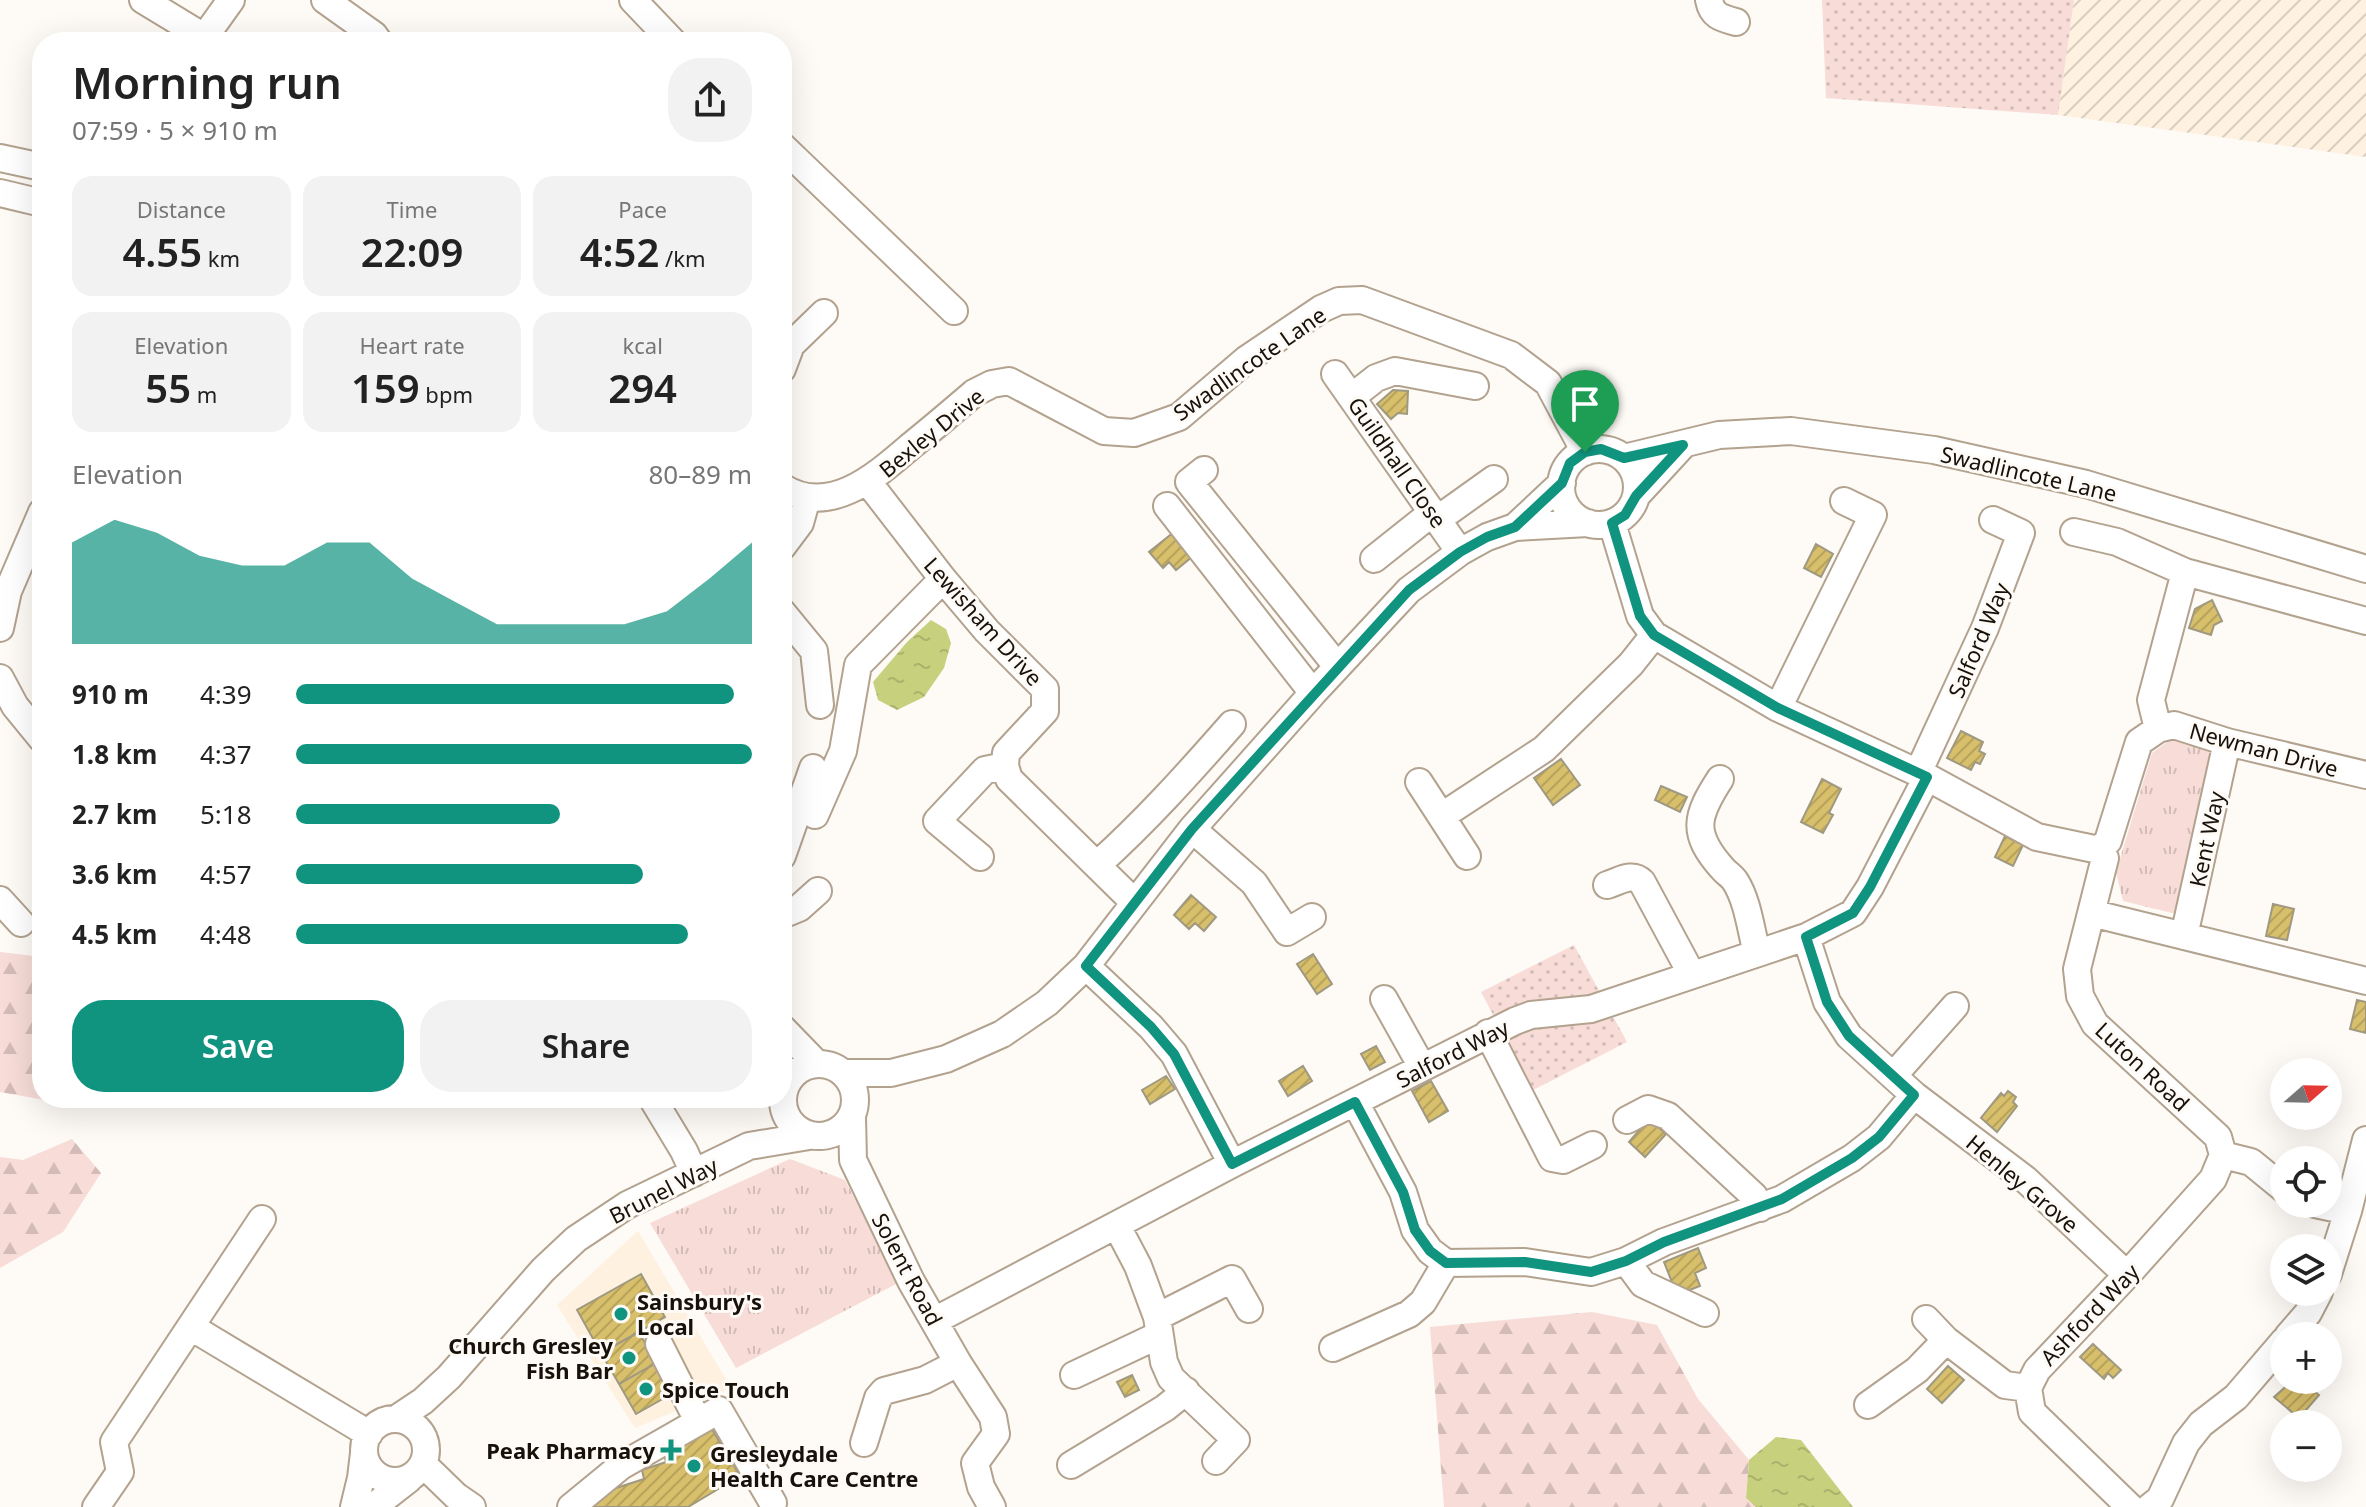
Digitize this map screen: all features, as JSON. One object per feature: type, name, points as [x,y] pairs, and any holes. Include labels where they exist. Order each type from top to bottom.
[{"type":"street","points":[[143,0],[190,32]]},
{"type":"street","points":[[208,32],[231,0]]},
{"type":"street","points":[[325,0],[370,32]]},
{"type":"street","points":[[633,0],[663,32]]},
{"type":"street","points":[[1709,0],[1718,17],[1736,22]]},
{"type":"street","points":[[792,156],[954,311]]},
{"type":"street","points":[[0,158],[32,165]]},
{"type":"street","points":[[0,193],[32,201]]},
{"type":"street","name":"Swadlincote Lane","points":[[1009,381],[1104,431],[1134,433],[1179,417],[1247,359],[1321,309],[1339,301],[1362,300],[1511,355],[1548,383],[1585,452]]},
{"type":"street","points":[[792,344],[824,313]]},
{"type":"street","points":[[1353,396],[1376,378],[1395,371],[1475,386]]},
{"type":"street","name":"Guildhall Close","points":[[1335,374],[1460,552]]},
{"type":"street","name":"Bexley Drive","points":[[807,498],[835,496],[868,482],[974,393],[992,384],[1009,381]]},
{"type":"street","name":"Swadlincote Lane","points":[[1624,458],[1719,435],[1791,431],[1934,450],[2086,484],[2366,569]]},
{"type":"street","points":[[843,1073],[891,1073],[946,1059],[1002,1034],[1047,1003],[1086,966],[1192,829],[1409,590],[1460,552],[1487,537],[1515,527],[1600,523],[1625,515],[1636,496],[1683,445]]},
{"type":"street","points":[[1515,527],[1562,483],[1570,463],[1585,452],[1601,449],[1624,458],[1635,477],[1636,496]]},
{"type":"street","points":[[1204,470],[1189,482],[1337,666]]},
{"type":"street","points":[[1374,559],[1494,479]]},
{"type":"street","name":"Lewisham Drive","points":[[868,482],[987,631],[1045,689],[1045,711],[1006,753],[1005,766]]},
{"type":"street","points":[[1562,483],[1563,499],[1570,510],[1600,523],[1640,616],[1654,635],[1778,708],[1923,775],[2037,837],[2099,850]]},
{"type":"street","points":[[792,491],[807,498],[800,523],[792,534]]},
{"type":"street","points":[[1778,708],[1873,515],[1844,501]]},
{"type":"street","points":[[1167,506],[1313,693]]},
{"type":"street","name":"Salford Way","points":[[934,1321],[1488,1033],[1531,1015],[1591,1009],[1806,937],[1853,913],[1870,887],[1923,775],[2021,533],[1993,520]]},
{"type":"street","points":[[0,628],[5,585],[32,532]]},
{"type":"street","points":[[2074,532],[2117,542],[2185,572],[2366,621]]},
{"type":"street","points":[[2158,729],[2151,700],[2185,572]]},
{"type":"street","points":[[815,815],[843,751],[858,665],[943,579]]},
{"type":"street","points":[[792,624],[814,651],[820,705]]},
{"type":"street","points":[[1442,816],[1544,749],[1631,664],[1654,635]]},
{"type":"street","points":[[0,678],[15,706],[32,727]]},
{"type":"street","points":[[1097,865],[1168,796],[1232,724]]},
{"type":"street","name":"Newman Drive","points":[[2099,850],[2108,841],[2139,742],[2158,729],[2174,725],[2227,742],[2366,775]]},
{"type":"street","name":"Kent Way","points":[[2184,936],[2227,742]]},
{"type":"street","points":[[980,857],[937,821],[985,770],[1005,766],[1009,779],[1134,902]]},
{"type":"street","points":[[792,828],[813,768]]},
{"type":"street","points":[[1720,779],[1703,806],[1701,825],[1704,844],[1735,880],[1757,953]]},
{"type":"street","points":[[1419,782],[1467,856]]},
{"type":"street","points":[[1192,829],[1254,883],[1287,932],[1312,917]]},
{"type":"street","name":"Luton Road","points":[[2099,850],[2105,858],[2077,969],[2080,996],[2095,1024],[2218,1137],[2223,1155]]},
{"type":"street","points":[[1607,885],[1631,876],[1642,882],[1692,975]]},
{"type":"street","points":[[792,911],[818,891]]},
{"type":"street","points":[[0,900],[21,923]]},
{"type":"street","points":[[2091,913],[2366,981]]},
{"type":"street","name":"Henley Grove","points":[[1806,937],[1827,1002],[1849,1036],[1914,1095],[2025,1179],[2127,1275]]},
{"type":"street","points":[[1086,966],[1151,1027],[1174,1054],[1232,1164]]},
{"type":"street","points":[[1384,999],[1422,1067]]},
{"type":"street","points":[[1893,1076],[1955,1006]]},
{"type":"street","points":[[1488,1033],[1552,1158],[1555,1161],[1563,1160],[1593,1145]]},
{"type":"street","points":[[792,1038],[817,1064]]},
{"type":"street","points":[[792,1076],[800,1069],[817,1064],[833,1067],[851,1083],[853,1112]]},
{"type":"street","points":[[814,1136],[837,1132],[891,1073]]},
{"type":"street","points":[[1355,1102],[1403,1192],[1415,1230],[1430,1251],[1446,1263],[1525,1262],[1591,1272],[1782,1199],[1852,1158],[1879,1137],[1914,1095]]},
{"type":"street","points":[[658,1108],[694,1173]]},
{"type":"street","name":"Brunel Way","points":[[749,1146],[770,1108]]},
{"type":"street","points":[[787,1108],[789,1122],[853,1160]]},
{"type":"street","points":[[1627,1120],[1648,1109],[1668,1116],[1754,1196],[1760,1208]]},
{"type":"street","name":"Solent Road","points":[[853,1112],[853,1160],[897,1253],[934,1321],[993,1417],[996,1434],[975,1463],[981,1487],[992,1507]]},
{"type":"street","name":"Brunel Way","points":[[396,1419],[423,1401],[449,1377],[543,1270],[576,1239],[627,1205],[749,1146],[814,1136]]},
{"type":"street","points":[[2341,1234],[2366,1140]]},
{"type":"street","points":[[2223,1155],[2251,1162],[2270,1178]]},
{"type":"street","name":"Ashford Way","points":[[2130,1507],[2032,1412],[2028,1388],[2037,1370],[2213,1179],[2223,1155]]},
{"type":"street","points":[[2342,1210],[2348,1211]]},
{"type":"street","points":[[96,1507],[120,1472],[114,1442],[262,1219]]},
{"type":"street","points":[[1117,1226],[1138,1266],[1171,1378],[1236,1440],[1216,1461]]},
{"type":"street","points":[[1626,1261],[1643,1284],[1705,1313]]},
{"type":"street","points":[[1333,1348],[1409,1314],[1423,1302],[1446,1263]]},
{"type":"street","points":[[1074,1375],[1232,1279],[1249,1309]]},
{"type":"street","points":[[1926,1319],[1946,1340],[2005,1385],[2028,1388]]},
{"type":"street","points":[[191,1327],[366,1443],[372,1471],[380,1478],[400,1482],[420,1462]]},
{"type":"street","points":[[1868,1405],[1917,1370],[1946,1340]]},
{"type":"street","points":[[659,1344],[698,1421]]},
{"type":"street","points":[[2150,1507],[2160,1499],[2186,1443],[2201,1424],[2236,1397],[2270,1357]]},
{"type":"street","points":[[864,1443],[878,1398],[884,1391],[962,1370]]},
{"type":"street","name":"Brunel Way","points":[[420,1462],[433,1408],[449,1377]]},
{"type":"street","points":[[1071,1465],[1165,1408],[1186,1391]]},
{"type":"street","points":[[571,1507],[621,1466],[719,1410],[773,1503]]},
{"type":"street","points":[[354,1507],[366,1443],[385,1420],[396,1419],[415,1426],[420,1462],[472,1507]]},
{"type":"street","points":[[373,1507],[420,1462]]},
{"type":"shaded area","points":[[2074,0],[2366,0],[2366,157],[2058,115]]},
{"type":"shaded area","points":[[638,1231],[731,1388],[635,1428],[557,1305]]},
{"type":"green space","points":[[1822,0],[2074,0],[2058,115],[1826,98]]},
{"type":"green space","points":[[2174,737],[2218,748],[2176,914],[2123,901],[2116,872],[2152,753]]},
{"type":"green space","points":[[1574,945],[1627,1042],[1533,1090],[1481,992]]},
{"type":"green space","points":[[0,952],[32,956],[32,1098],[0,1092]]},
{"type":"green space","points":[[72,1139],[101,1173],[63,1232],[0,1268],[0,1157],[23,1160]]},
{"type":"green space","points":[[790,1159],[845,1180],[898,1283],[736,1368],[650,1223]]},
{"type":"green space","points":[[1592,1312],[1657,1325],[1698,1399],[1749,1460],[1746,1498],[1756,1507],[1444,1507],[1430,1327]]},
{"type":"water","points":[[931,620],[946,629],[951,643],[944,668],[924,697],[897,710],[878,700],[873,682],[907,642]]},
{"type":"water","points":[[1776,1437],[1801,1440],[1853,1507],[1756,1507],[1746,1498],[1749,1460]]},
{"type":"building","points":[[1393,390],[1408,391],[1407,414],[1398,413],[1391,419],[1377,404]]},
{"type":"building","points":[[1174,532],[1193,556],[1176,570],[1169,562],[1163,568],[1149,552]]},
{"type":"building","points":[[1816,544],[1833,554],[1821,577],[1804,568]]},
{"type":"building","points":[[2212,600],[2222,621],[2214,625],[2211,635],[2189,628],[2195,609]]},
{"type":"building","points":[[1961,731],[1983,742],[1979,751],[1985,754],[1980,764],[1975,762],[1971,770],[1947,758]]},
{"type":"building","points":[[1561,759],[1580,785],[1553,805],[1534,778]]},
{"type":"building","points":[[1822,779],[1841,789],[1829,813],[1833,815],[1823,833],[1801,822]]},
{"type":"building","points":[[1661,786],[1687,797],[1680,812],[1655,800]]},
{"type":"building","points":[[2005,836],[2023,845],[2013,866],[1995,857]]},
{"type":"building","points":[[1191,895],[1216,917],[1204,931],[1195,923],[1189,929],[1174,915]]},
{"type":"building","points":[[2273,904],[2294,909],[2287,940],[2266,936]]},
{"type":"building","points":[[1313,954],[1332,984],[1317,994],[1297,964]]},
{"type":"building","points":[[2357,1000],[2366,1002],[2366,1033],[2350,1029]]},
{"type":"building","points":[[1376,1046],[1385,1062],[1370,1070],[1361,1054]]},
{"type":"building","points":[[1303,1066],[1312,1081],[1288,1096],[1279,1081]]},
{"type":"building","points":[[1166,1076],[1175,1089],[1150,1104],[1142,1090]]},
{"type":"building","points":[[1431,1081],[1448,1111],[1429,1122],[1412,1091]]},
{"type":"building","points":[[2008,1091],[2016,1097],[2013,1102],[2017,1106],[1997,1132],[1981,1118],[2001,1093],[2004,1096]]},
{"type":"building","points":[[1649,1119],[1666,1134],[1645,1157],[1629,1142]]},
{"type":"building","points":[[1698,1248],[1706,1268],[1695,1273],[1700,1286],[1677,1295],[1664,1262]]},
{"type":"building","name":"Sainsbury's Local","points":[[641,1274],[665,1317],[601,1353],[577,1310]]},
{"type":"building","name":"Church Gresley Fish Bar","points":[[639,1332],[656,1363],[619,1384],[601,1353]]},
{"type":"building","points":[[2093,1344],[2121,1370],[2113,1378],[2108,1373],[2104,1379],[2080,1357]]},
{"type":"building","name":"Spice Touch","points":[[656,1363],[673,1393],[636,1414],[619,1384]]},
{"type":"building","points":[[1948,1366],[1964,1380],[1942,1403],[1927,1389]]},
{"type":"building","points":[[1132,1375],[1139,1390],[1125,1397],[1117,1382]]},
{"type":"building","points":[[2277,1394],[2319,1395],[2306,1410],[2289,1410],[2274,1397]]},
{"type":"building","name":"Gresleydale Health Care Centre","points":[[710,1426],[740,1476],[688,1507],[591,1507],[588,1497],[644,1479],[642,1470],[666,1462],[664,1454]]},
{"type":"place","name":"Sainsbury's Local","points":[[621,1314]]},
{"type":"place","name":"Church Gresley Fish Bar","points":[[629,1358]]},
{"type":"place","name":"Spice Touch","points":[[646,1389]]},
{"type":"place","name":"Peak Pharmacy","points":[[671,1450]]},
{"type":"place","name":"Gresleydale Health Care Centre","points":[[694,1466]]},
{"type":"route","points":[[1683,445],[1636,496],[1625,515],[1612,523],[1640,616],[1654,635],[1778,708],[1927,777],[1870,887],[1853,913],[1806,937],[1827,1002],[1849,1036],[1914,1095],[1879,1137],[1852,1158],[1782,1199],[1664,1242],[1626,1261],[1591,1272],[1525,1262],[1446,1263],[1430,1251],[1415,1230],[1403,1192],[1355,1102],[1232,1164],[1174,1054],[1151,1027],[1086,966],[1192,829],[1409,590],[1460,552],[1487,537],[1515,527],[1562,483],[1570,463],[1585,452],[1601,449],[1624,458],[1683,445]]}]
